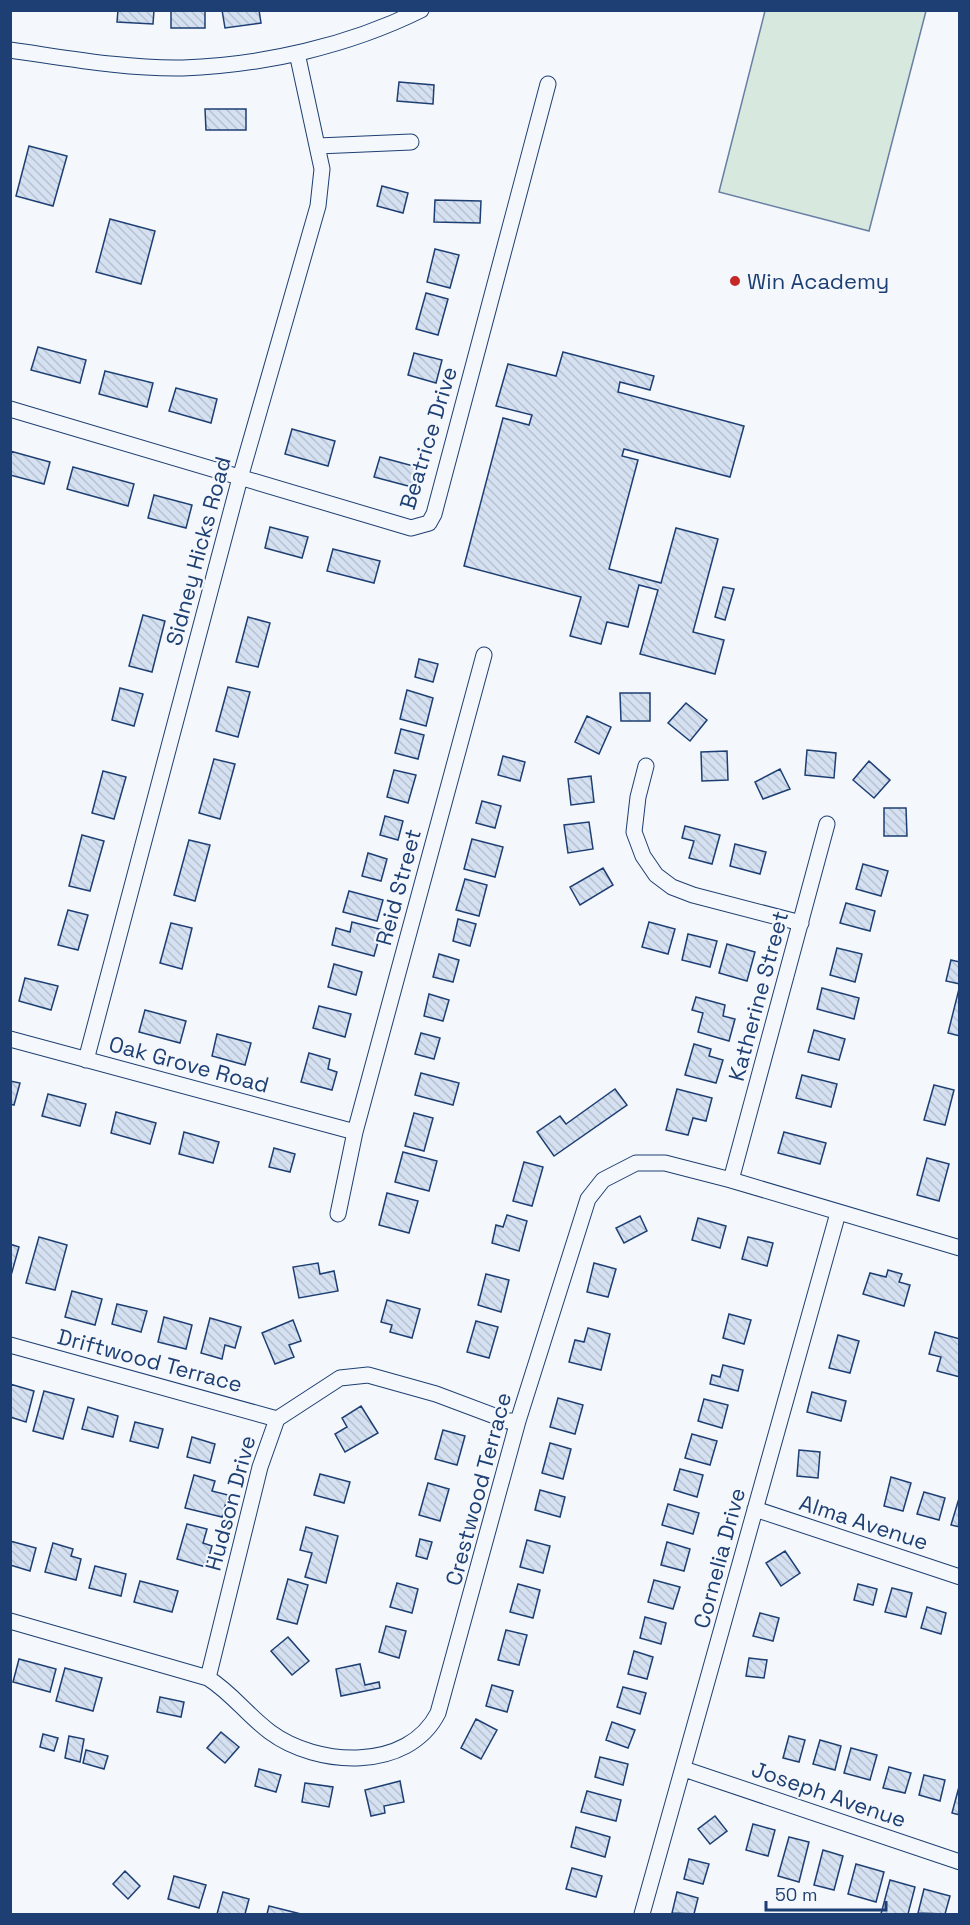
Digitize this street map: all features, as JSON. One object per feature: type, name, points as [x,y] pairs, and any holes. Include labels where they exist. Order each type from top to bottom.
[{"type":"street","points":[[10,50],[108,64],[182,68],[297,53],[389,26],[419,11]]},
{"type":"street","name":"Sidney Hicks Road","points":[[86,1060],[240,478],[318,206],[322,169],[297,53]]},
{"type":"street","name":"Beatrice Drive","points":[[10,409],[411,528],[429,523],[434,514],[548,84]]},
{"type":"street","points":[[318,146],[411,142]]},
{"type":"street","name":"Reid Street","points":[[338,1214],[355,1132],[484,655]]},
{"type":"street","points":[[646,766],[638,797],[634,832],[643,856],[656,875],[672,887],[693,895],[801,923]]},
{"type":"street","name":"Katherine Street","points":[[731,1180],[828,824]]},
{"type":"street","name":"Oak Grove Road","points":[[10,1040],[355,1132]]},
{"type":"street","name":"Crestwood Terrace","points":[[10,1621],[208,1678],[230,1692],[271,1732],[300,1750],[346,1758],[366,1757],[401,1748],[420,1737],[432,1726],[438,1713],[518,1421],[588,1199],[603,1180],[636,1163],[665,1163],[731,1180],[960,1248]]},
{"type":"street","name":"Cornelia Drive","points":[[642,1914],[838,1213]]},
{"type":"street","name":"Driftwood Terrace","points":[[10,1345],[278,1419]]},
{"type":"street","name":"Hudson Drive","points":[[208,1678],[260,1467],[278,1419],[340,1378],[368,1375],[436,1394],[508,1420],[518,1421]]},
{"type":"street","name":"Alma Avenue","points":[[755,1509],[960,1577]]},
{"type":"street","name":"Joseph Avenue","points":[[684,1769],[960,1862]]},
{"type":"shaded area","points":[[765,11],[926,11],[869,231],[719,192]]},
{"type":"building","points":[[118,10],[154,10],[153,24],[117,22]]},
{"type":"building","points":[[171,10],[205,10],[205,28],[171,28]]},
{"type":"building","points":[[222,10],[259,10],[261,23],[225,28]]},
{"type":"building","points":[[399,82],[434,85],[433,104],[397,101]]},
{"type":"building","points":[[205,109],[246,109],[246,130],[206,130]]},
{"type":"building","points":[[29,146],[67,156],[53,206],[16,196]]},
{"type":"building","points":[[382,186],[408,193],[403,213],[377,206]]},
{"type":"building","points":[[435,200],[481,201],[480,223],[434,222]]},
{"type":"building","points":[[110,219],[155,231],[141,284],[96,272]]},
{"type":"building","points":[[435,249],[459,255],[450,288],[427,282]]},
{"type":"building","points":[[426,293],[448,299],[438,335],[416,329]]},
{"type":"building","points":[[38,347],[86,360],[80,383],[31,370]]},
{"type":"building","points":[[563,352],[654,376],[650,390],[620,382],[618,392],[744,426],[730,477],[624,449],[622,456],[638,460],[609,569],[661,583],[676,528],[718,539],[693,632],[724,640],[715,674],[640,654],[658,590],[639,585],[628,627],[607,622],[601,644],[570,636],[581,597],[464,566],[503,418],[529,425],[532,415],[496,406],[508,364],[556,376]]},
{"type":"building","points":[[414,353],[442,360],[436,383],[408,375]]},
{"type":"building","points":[[105,371],[153,383],[147,407],[99,394]]},
{"type":"building","points":[[176,388],[217,399],[211,423],[169,411]]},
{"type":"building","points":[[292,429],[335,441],[328,466],[285,454]]},
{"type":"building","points":[[10,451],[50,462],[44,484],[10,475]]},
{"type":"building","points":[[380,457],[417,467],[412,487],[374,477]]},
{"type":"building","points":[[73,467],[134,484],[128,506],[67,489]]},
{"type":"building","points":[[154,495],[192,505],[186,528],[148,518]]},
{"type":"building","points":[[270,527],[308,537],[302,558],[265,548]]},
{"type":"building","points":[[333,549],[380,561],[374,583],[327,571]]},
{"type":"building","points":[[723,587],[734,589],[725,620],[715,617]]},
{"type":"building","points":[[143,615],[165,621],[152,672],[129,666]]},
{"type":"building","points":[[248,617],[270,623],[258,667],[236,662]]},
{"type":"building","points":[[419,659],[438,664],[433,682],[415,677]]},
{"type":"building","points":[[228,687],[250,692],[238,737],[216,731]]},
{"type":"building","points":[[120,688],[143,694],[134,726],[112,720]]},
{"type":"building","points":[[407,690],[433,698],[426,726],[400,719]]},
{"type":"building","points":[[620,693],[650,693],[650,721],[621,721]]},
{"type":"building","points":[[686,703],[707,720],[690,741],[668,723]]},
{"type":"building","points":[[587,716],[611,727],[599,754],[575,742]]},
{"type":"building","points":[[401,729],[424,735],[418,759],[395,753]]},
{"type":"building","points":[[807,750],[836,753],[834,778],[805,775]]},
{"type":"building","points":[[727,751],[728,780],[702,781],[701,752]]},
{"type":"building","points":[[503,756],[525,762],[520,781],[498,775]]},
{"type":"building","points":[[214,759],[235,764],[220,819],[199,813]]},
{"type":"building","points":[[869,761],[890,780],[874,798],[853,780]]},
{"type":"building","points":[[780,769],[790,789],[763,799],[755,782]]},
{"type":"building","points":[[394,770],[416,775],[408,803],[387,797]]},
{"type":"building","points":[[103,771],[126,777],[114,819],[92,813]]},
{"type":"building","points":[[591,776],[594,802],[571,805],[568,779]]},
{"type":"building","points":[[482,801],[501,806],[495,828],[476,823]]},
{"type":"building","points":[[884,808],[906,808],[907,836],[884,836]]},
{"type":"building","points":[[385,816],[403,821],[398,840],[380,835]]},
{"type":"building","points":[[589,822],[593,849],[568,853],[564,825]]},
{"type":"building","points":[[685,826],[720,835],[712,864],[689,858],[694,841],[682,838]]},
{"type":"building","points":[[82,835],[104,841],[90,891],[69,886]]},
{"type":"building","points":[[472,839],[503,847],[495,877],[464,869]]},
{"type":"building","points":[[189,840],[210,845],[195,901],[174,895]]},
{"type":"building","points":[[735,844],[766,852],[760,874],[730,866]]},
{"type":"building","points":[[368,853],[387,859],[381,881],[362,876]]},
{"type":"building","points":[[863,864],[888,871],[881,896],[856,889]]},
{"type":"building","points":[[603,868],[613,885],[580,905],[570,887]]},
{"type":"building","points":[[465,879],[487,885],[479,916],[456,910]]},
{"type":"building","points":[[349,891],[383,900],[377,921],[343,912]]},
{"type":"building","points":[[846,903],[875,911],[870,931],[840,923]]},
{"type":"building","points":[[68,910],[88,915],[78,950],[58,945]]},
{"type":"building","points":[[458,919],[476,924],[470,946],[453,941]]},
{"type":"building","points":[[352,922],[387,931],[384,944],[378,942],[374,956],[332,945],[336,928],[350,932]]},
{"type":"building","points":[[649,922],[675,929],[668,954],[642,947]]},
{"type":"building","points":[[171,923],[192,928],[182,969],[160,963]]},
{"type":"building","points":[[688,934],[717,941],[710,967],[682,960]]},
{"type":"building","points":[[727,944],[755,952],[747,981],[719,973]]},
{"type":"building","points":[[837,948],[862,954],[855,982],[830,975]]},
{"type":"building","points":[[439,954],[459,960],[453,982],[433,977]]},
{"type":"building","points":[[951,960],[960,962],[960,984],[946,981]]},
{"type":"building","points":[[334,964],[362,972],[356,995],[328,987]]},
{"type":"building","points":[[25,978],[58,986],[51,1010],[19,1001]]},
{"type":"building","points":[[960,985],[960,1036],[948,1033]]},
{"type":"building","points":[[822,988],[859,998],[854,1019],[817,1009]]},
{"type":"building","points":[[429,994],[449,1000],[443,1021],[424,1016]]},
{"type":"building","points":[[696,997],[725,1005],[723,1016],[735,1019],[729,1041],[698,1032],[703,1013],[692,1010]]},
{"type":"building","points":[[319,1006],[351,1014],[345,1037],[313,1028]]},
{"type":"building","points":[[145,1010],[186,1021],[180,1043],[139,1032]]},
{"type":"building","points":[[814,1030],[845,1039],[839,1060],[808,1052]]},
{"type":"building","points":[[421,1033],[440,1038],[434,1059],[415,1054]]},
{"type":"building","points":[[217,1034],[251,1043],[245,1065],[212,1056]]},
{"type":"building","points":[[694,1044],[711,1049],[709,1056],[723,1060],[716,1083],[685,1075]]},
{"type":"building","points":[[309,1053],[330,1059],[328,1069],[337,1072],[332,1090],[301,1082]]},
{"type":"building","points":[[421,1073],[459,1083],[453,1105],[415,1095]]},
{"type":"building","points":[[802,1075],[837,1084],[831,1107],[796,1098]]},
{"type":"building","points":[[10,1081],[20,1083],[14,1105],[10,1104]]},
{"type":"building","points":[[934,1085],[954,1090],[945,1125],[924,1120]]},
{"type":"building","points":[[615,1089],[627,1105],[554,1156],[537,1132],[560,1116],[566,1124]]},
{"type":"building","points":[[677,1089],[712,1098],[706,1121],[693,1118],[688,1135],[666,1130]]},
{"type":"building","points":[[48,1094],[86,1104],[80,1126],[42,1116]]},
{"type":"building","points":[[116,1112],[156,1123],[150,1144],[111,1133]]},
{"type":"building","points":[[414,1113],[433,1118],[424,1151],[405,1146]]},
{"type":"building","points":[[184,1132],[219,1142],[213,1163],[179,1154]]},
{"type":"building","points":[[784,1132],[826,1143],[820,1164],[778,1153]]},
{"type":"building","points":[[274,1148],[295,1154],[290,1172],[269,1167]]},
{"type":"building","points":[[403,1152],[437,1161],[429,1191],[395,1182]]},
{"type":"building","points":[[927,1158],[949,1164],[939,1201],[917,1195]]},
{"type":"building","points":[[524,1162],[543,1167],[532,1206],[513,1201]]},
{"type":"building","points":[[387,1193],[418,1201],[409,1233],[379,1225]]},
{"type":"building","points":[[507,1215],[527,1221],[519,1251],[492,1243],[496,1225],[503,1227]]},
{"type":"building","points":[[640,1216],[647,1231],[624,1243],[616,1228]]},
{"type":"building","points":[[698,1218],[726,1226],[720,1248],[692,1240]]},
{"type":"building","points":[[39,1237],[67,1245],[55,1290],[26,1283]]},
{"type":"building","points":[[748,1237],[773,1243],[767,1266],[742,1259]]},
{"type":"building","points":[[10,1244],[19,1247],[10,1279]]},
{"type":"building","points":[[318,1263],[320,1274],[334,1271],[338,1291],[299,1298],[293,1267]]},
{"type":"building","points":[[594,1263],[616,1269],[608,1297],[587,1292]]},
{"type":"building","points":[[888,1270],[902,1274],[899,1282],[910,1285],[904,1306],[863,1294],[870,1273],[886,1277]]},
{"type":"building","points":[[486,1274],[509,1280],[501,1312],[478,1305]]},
{"type":"building","points":[[72,1291],[102,1299],[95,1325],[65,1317]]},
{"type":"building","points":[[387,1300],[420,1309],[412,1338],[390,1332],[392,1325],[381,1322]]},
{"type":"building","points":[[117,1304],[147,1311],[141,1332],[112,1324]]},
{"type":"building","points":[[729,1314],[751,1320],[744,1344],[723,1338]]},
{"type":"building","points":[[164,1317],[192,1325],[186,1349],[158,1342]]},
{"type":"building","points":[[210,1318],[241,1327],[235,1348],[225,1345],[222,1359],[201,1353]]},
{"type":"building","points":[[293,1320],[301,1341],[289,1345],[294,1357],[275,1364],[262,1333]]},
{"type":"building","points":[[476,1321],[498,1327],[489,1358],[467,1352]]},
{"type":"building","points":[[588,1328],[610,1334],[601,1370],[569,1362],[575,1340],[584,1342]]},
{"type":"building","points":[[935,1332],[960,1339],[960,1377],[937,1371],[941,1357],[929,1354]]},
{"type":"building","points":[[838,1335],[859,1341],[850,1373],[829,1368]]},
{"type":"building","points":[[723,1365],[743,1370],[738,1391],[710,1384],[712,1375],[720,1377]]},
{"type":"building","points":[[10,1384],[34,1391],[26,1422],[10,1417]]},
{"type":"building","points":[[44,1391],[74,1399],[63,1439],[33,1431]]},
{"type":"building","points":[[812,1392],[846,1401],[841,1421],[807,1412]]},
{"type":"building","points":[[558,1398],[583,1405],[575,1434],[550,1427]]},
{"type":"building","points":[[704,1399],[728,1405],[722,1428],[698,1421]]},
{"type":"building","points":[[361,1406],[378,1433],[345,1452],[335,1434],[347,1427],[342,1418]]},
{"type":"building","points":[[88,1407],[118,1416],[113,1437],[82,1429]]},
{"type":"building","points":[[135,1422],[163,1429],[158,1448],[130,1441]]},
{"type":"building","points":[[443,1430],[465,1436],[457,1465],[435,1459]]},
{"type":"building","points":[[692,1434],[717,1441],[710,1465],[685,1458]]},
{"type":"building","points":[[192,1437],[215,1444],[210,1463],[187,1457]]},
{"type":"building","points":[[550,1443],[571,1449],[563,1479],[542,1473]]},
{"type":"building","points":[[799,1450],[820,1452],[818,1478],[797,1476]]},
{"type":"building","points":[[680,1469],[703,1475],[697,1497],[674,1490]]},
{"type":"building","points":[[320,1474],[350,1482],[344,1503],[314,1495]]},
{"type":"building","points":[[194,1475],[215,1481],[212,1491],[228,1495],[222,1517],[185,1508]]},
{"type":"building","points":[[891,1477],[911,1483],[903,1511],[884,1506]]},
{"type":"building","points":[[428,1483],[449,1489],[440,1521],[419,1515]]},
{"type":"building","points":[[540,1490],[565,1497],[560,1517],[535,1510]]},
{"type":"building","points":[[924,1492],[945,1498],[939,1520],[917,1514]]},
{"type":"building","points":[[960,1495],[960,1527],[951,1525]]},
{"type":"building","points":[[668,1504],[699,1513],[693,1534],[662,1525]]},
{"type":"building","points":[[187,1524],[207,1529],[203,1543],[212,1546],[206,1567],[177,1559]]},
{"type":"building","points":[[306,1527],[338,1536],[326,1583],[305,1577],[312,1553],[300,1550]]},
{"type":"building","points":[[420,1539],[432,1542],[427,1559],[416,1556]]},
{"type":"building","points":[[527,1540],[550,1546],[543,1573],[520,1567]]},
{"type":"building","points":[[10,1541],[36,1548],[30,1571],[10,1565]]},
{"type":"building","points":[[667,1542],[690,1549],[684,1571],[661,1565]]},
{"type":"building","points":[[53,1543],[73,1549],[71,1556],[81,1559],[76,1580],[45,1572]]},
{"type":"building","points":[[785,1551],[800,1573],[781,1586],[766,1563]]},
{"type":"building","points":[[95,1566],[126,1574],[121,1596],[89,1588]]},
{"type":"building","points":[[288,1579],[308,1585],[297,1624],[277,1619]]},
{"type":"building","points":[[654,1580],[680,1587],[673,1609],[648,1602]]},
{"type":"building","points":[[140,1581],[178,1591],[172,1612],[134,1602]]},
{"type":"building","points":[[397,1583],[418,1589],[412,1613],[390,1607]]},
{"type":"building","points":[[518,1584],[540,1590],[533,1618],[510,1612]]},
{"type":"building","points":[[858,1584],[877,1589],[873,1605],[854,1600]]},
{"type":"building","points":[[892,1588],[912,1593],[906,1617],[885,1612]]},
{"type":"building","points":[[927,1607],[946,1613],[941,1634],[921,1628]]},
{"type":"building","points":[[760,1613],[779,1618],[773,1641],[753,1636]]},
{"type":"building","points":[[645,1617],[666,1623],[661,1644],[640,1638]]},
{"type":"building","points":[[386,1626],[406,1631],[399,1658],[379,1652]]},
{"type":"building","points":[[506,1630],[527,1635],[519,1665],[498,1660]]},
{"type":"building","points":[[288,1637],[309,1661],[292,1675],[271,1651]]},
{"type":"building","points":[[634,1651],[653,1657],[647,1679],[628,1674]]},
{"type":"building","points":[[749,1658],[767,1660],[764,1678],[746,1676]]},
{"type":"building","points":[[19,1659],[56,1669],[50,1692],[13,1682]]},
{"type":"building","points":[[360,1664],[365,1685],[379,1682],[380,1688],[341,1696],[336,1669]]},
{"type":"building","points":[[65,1668],[102,1678],[93,1711],[56,1701]]},
{"type":"building","points":[[492,1685],[513,1691],[507,1712],[486,1706]]},
{"type":"building","points":[[623,1687],[646,1693],[640,1714],[617,1707]]},
{"type":"building","points":[[160,1697],[184,1702],[181,1717],[157,1712]]},
{"type":"building","points":[[476,1719],[497,1730],[481,1759],[461,1748]]},
{"type":"building","points":[[612,1722],[635,1730],[628,1748],[606,1740]]},
{"type":"building","points":[[221,1732],[239,1747],[225,1763],[207,1748]]},
{"type":"building","points":[[43,1734],[58,1738],[54,1751],[40,1747]]},
{"type":"building","points":[[69,1736],[84,1739],[80,1762],[65,1758]]},
{"type":"building","points":[[789,1736],[805,1740],[799,1762],[783,1758]]},
{"type":"building","points":[[820,1740],[841,1746],[835,1770],[813,1764]]},
{"type":"building","points":[[851,1748],[877,1755],[870,1780],[844,1773]]},
{"type":"building","points":[[86,1750],[108,1756],[104,1769],[83,1763]]},
{"type":"building","points":[[600,1757],[628,1764],[623,1785],[595,1777]]},
{"type":"building","points":[[889,1767],[911,1773],[905,1793],[883,1788]]},
{"type":"building","points":[[259,1769],[281,1775],[276,1792],[255,1786]]},
{"type":"building","points":[[924,1775],[945,1780],[940,1801],[919,1795]]},
{"type":"building","points":[[400,1781],[404,1802],[384,1806],[385,1813],[371,1816],[365,1790]]},
{"type":"building","points":[[305,1783],[333,1787],[329,1807],[302,1802]]},
{"type":"building","points":[[960,1783],[960,1815],[952,1813]]},
{"type":"building","points":[[587,1791],[621,1800],[616,1821],[581,1812]]},
{"type":"building","points":[[715,1816],[727,1831],[710,1844],[698,1829]]},
{"type":"building","points":[[753,1824],[775,1830],[768,1856],[746,1850]]},
{"type":"building","points":[[576,1827],[610,1837],[605,1857],[571,1847]]},
{"type":"building","points":[[789,1837],[809,1842],[799,1882],[778,1876]]},
{"type":"building","points":[[823,1850],[843,1856],[834,1890],[814,1885]]},
{"type":"building","points":[[689,1859],[709,1864],[703,1884],[684,1879]]},
{"type":"building","points":[[856,1864],[884,1872],[876,1902],[848,1894]]},
{"type":"building","points":[[572,1868],[602,1876],[596,1897],[566,1889]]},
{"type":"building","points":[[125,1871],[140,1886],[128,1899],[113,1884]]},
{"type":"building","points":[[174,1876],[206,1885],[199,1908],[168,1899]]},
{"type":"building","points":[[890,1880],[915,1887],[908,1914],[881,1914]]},
{"type":"building","points":[[924,1889],[950,1896],[945,1914],[918,1913]]},
{"type":"building","points":[[223,1892],[249,1899],[245,1914],[217,1914]]},
{"type":"building","points":[[677,1892],[698,1898],[694,1914],[672,1913]]},
{"type":"building","points":[[269,1906],[301,1914],[267,1914]]},
{"type":"place","name":"Win Academy","points":[[735,281]]}]
